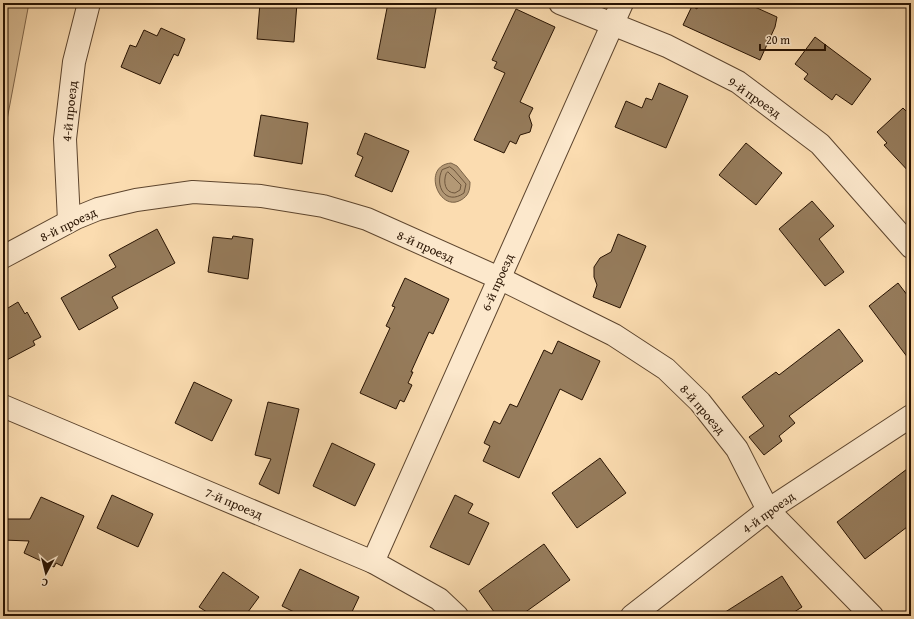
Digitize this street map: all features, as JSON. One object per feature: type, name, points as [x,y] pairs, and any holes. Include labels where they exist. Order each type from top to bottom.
[{"type":"street","name":"4-й проезд","points":[[69,221],[64,139],[74,62],[89,3]]},
{"type":"street","name":"9-й проезд","points":[[560,3],[667,46],[738,82],[820,144],[911,247]]},
{"type":"street","name":"6-й проезд","points":[[373,562],[622,3]]},
{"type":"street","name":"8-й проезд","points":[[3,257],[69,221],[98,209],[136,200],[193,192],[261,196],[323,206],[367,219],[499,278],[614,335],[666,369],[700,402],[737,449],[768,510],[872,616]]},
{"type":"street","name":"7-й проезд","points":[[3,406],[373,562],[439,599],[457,616]]},
{"type":"street","name":"4-й проезд","points":[[632,616],[768,510],[911,416]]},
{"type":"shaded area","points":[[3,3],[29,3],[3,141]]},
{"type":"water","points":[[451,163],[457,166],[470,182],[467,195],[461,200],[453,202],[446,200],[440,195],[436,188],[435,179],[437,172],[442,166]]},
{"type":"building","points":[[260,3],[297,3],[294,42],[257,39]]},
{"type":"building","points":[[388,3],[437,3],[425,68],[377,59]]},
{"type":"building","points":[[699,3],[746,3],[777,17],[775,27],[760,60],[683,25],[692,6],[697,9]]},
{"type":"building","points":[[516,9],[555,27],[520,102],[533,108],[529,116],[532,125],[530,132],[520,135],[516,144],[510,141],[504,153],[474,140],[505,73],[494,68],[497,62],[492,60]]},
{"type":"building","points":[[161,28],[185,39],[178,56],[174,54],[160,84],[121,67],[130,45],[136,47],[144,30],[157,36]]},
{"type":"building","points":[[815,37],[871,79],[852,105],[836,94],[832,100],[804,79],[808,74],[795,64]]},
{"type":"building","points":[[659,83],[688,96],[666,148],[615,127],[626,101],[642,108],[646,98],[652,100]]},
{"type":"building","points":[[903,108],[911,116],[911,174],[884,145],[887,143],[877,132]]},
{"type":"building","points":[[261,115],[308,123],[302,164],[254,156]]},
{"type":"building","points":[[365,133],[409,151],[392,192],[355,176],[363,157],[357,154]]},
{"type":"building","points":[[746,143],[782,173],[756,205],[719,175]]},
{"type":"building","points":[[812,201],[834,226],[819,239],[844,272],[825,286],[779,229]]},
{"type":"building","points":[[157,229],[175,263],[112,297],[118,308],[79,330],[61,298],[116,267],[109,255]]},
{"type":"building","points":[[618,234],[646,246],[620,308],[593,297],[597,285],[594,277],[594,267],[600,258],[611,252]]},
{"type":"building","points":[[233,236],[253,239],[248,279],[208,272],[213,237],[232,239]]},
{"type":"building","points":[[405,278],[449,299],[433,334],[429,332],[411,372],[413,372],[408,383],[412,385],[404,402],[400,400],[396,409],[360,393],[390,328],[386,326],[395,307],[392,306]]},
{"type":"building","points":[[898,283],[911,300],[911,362],[869,306]]},
{"type":"building","points":[[18,302],[25,314],[27,312],[41,337],[33,341],[35,345],[3,362],[3,311]]},
{"type":"building","points":[[839,329],[863,361],[789,416],[795,423],[779,436],[782,441],[764,455],[749,437],[764,426],[742,397],[776,372],[779,375]]},
{"type":"building","points":[[558,341],[600,361],[582,400],[560,389],[519,478],[483,461],[490,446],[484,443],[494,421],[500,424],[510,404],[517,407],[544,350],[552,354]]},
{"type":"building","points":[[194,382],[232,400],[212,441],[175,423]]},
{"type":"building","points":[[268,402],[299,409],[279,494],[259,484],[271,459],[255,455]]},
{"type":"building","points":[[332,443],[375,464],[355,506],[313,486]]},
{"type":"building","points":[[600,458],[626,493],[577,528],[552,493]]},
{"type":"building","points":[[911,466],[911,524],[865,559],[837,522]]},
{"type":"building","points":[[112,495],[153,514],[138,547],[97,528]]},
{"type":"building","points":[[455,495],[473,504],[468,513],[489,523],[469,565],[430,547]]},
{"type":"building","points":[[41,497],[84,516],[62,566],[56,563],[54,567],[24,553],[29,541],[3,540],[3,519],[30,519]]},
{"type":"building","points":[[544,544],[570,580],[520,616],[497,616],[479,591]]},
{"type":"building","points":[[300,569],[359,597],[350,616],[302,616],[282,606]]},
{"type":"building","points":[[223,572],[259,597],[245,616],[213,616],[199,607]]},
{"type":"building","points":[[782,576],[802,607],[788,616],[719,616]]}]
